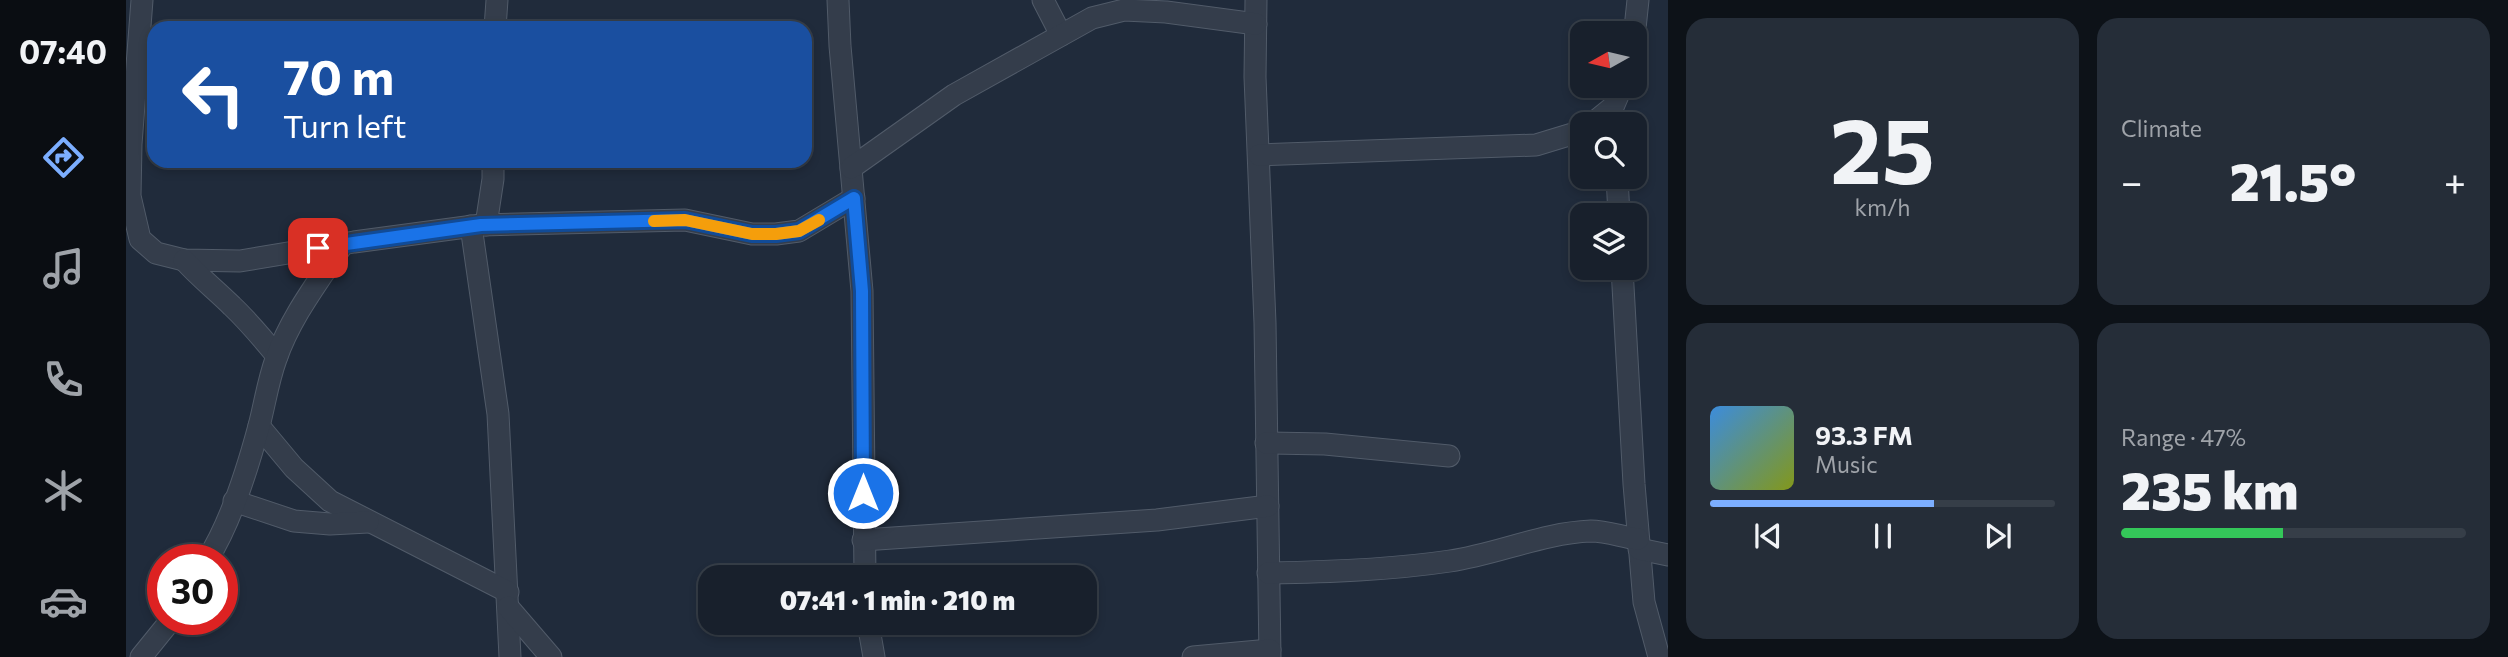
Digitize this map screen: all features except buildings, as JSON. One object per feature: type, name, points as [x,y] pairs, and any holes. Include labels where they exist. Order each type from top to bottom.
[{"type":"street","points":[[142,0],[131,144],[130,196],[133,240],[156,253],[184,260],[240,261],[479,226],[685,220],[752,234],[776,234],[799,231],[854,198]]},
{"type":"street","points":[[496,21],[498,0]]},
{"type":"street","points":[[838,0],[862,291],[864,565]]},
{"type":"street","points":[[1043,0],[1061,35]]},
{"type":"street","points":[[1193,657],[1270,654],[1265,323],[1255,77],[1256,0]]},
{"type":"street","points":[[1636,21],[1638,0]]},
{"type":"street","points":[[851,168],[954,95],[1092,18],[1124,10],[1166,12],[1256,24]]},
{"type":"street","points":[[1259,155],[1536,145],[1570,133]]},
{"type":"street","points":[[492,168],[479,226],[498,414],[510,657]]},
{"type":"street","points":[[214,544],[234,501],[259,426],[277,356],[303,301],[343,244]]},
{"type":"street","points":[[184,260],[197,276],[258,332],[277,356]]},
{"type":"street","points":[[1623,280],[1644,602],[1659,657]]},
{"type":"street","points":[[259,426],[294,468],[330,501],[425,549],[508,600],[551,657]]},
{"type":"street","points":[[1266,443],[1325,444],[1449,456]]},
{"type":"street","points":[[234,501],[294,521],[330,524],[371,522]]},
{"type":"street","points":[[863,540],[1157,520],[1268,506]]},
{"type":"street","points":[[1268,573],[1318,572],[1449,561],[1510,548],[1545,536],[1593,531],[1668,555]]},
{"type":"street","points":[[141,657],[159,635]]},
{"type":"street","points":[[871,635],[874,657]]},
{"type":"slow traffic","points":[[654,221],[685,220],[752,234],[776,234],[799,231],[819,220]]},
{"type":"route","points":[[318,248],[481,225],[685,220],[752,234],[776,234],[799,231],[854,198],[862,291],[863,493]]}]
